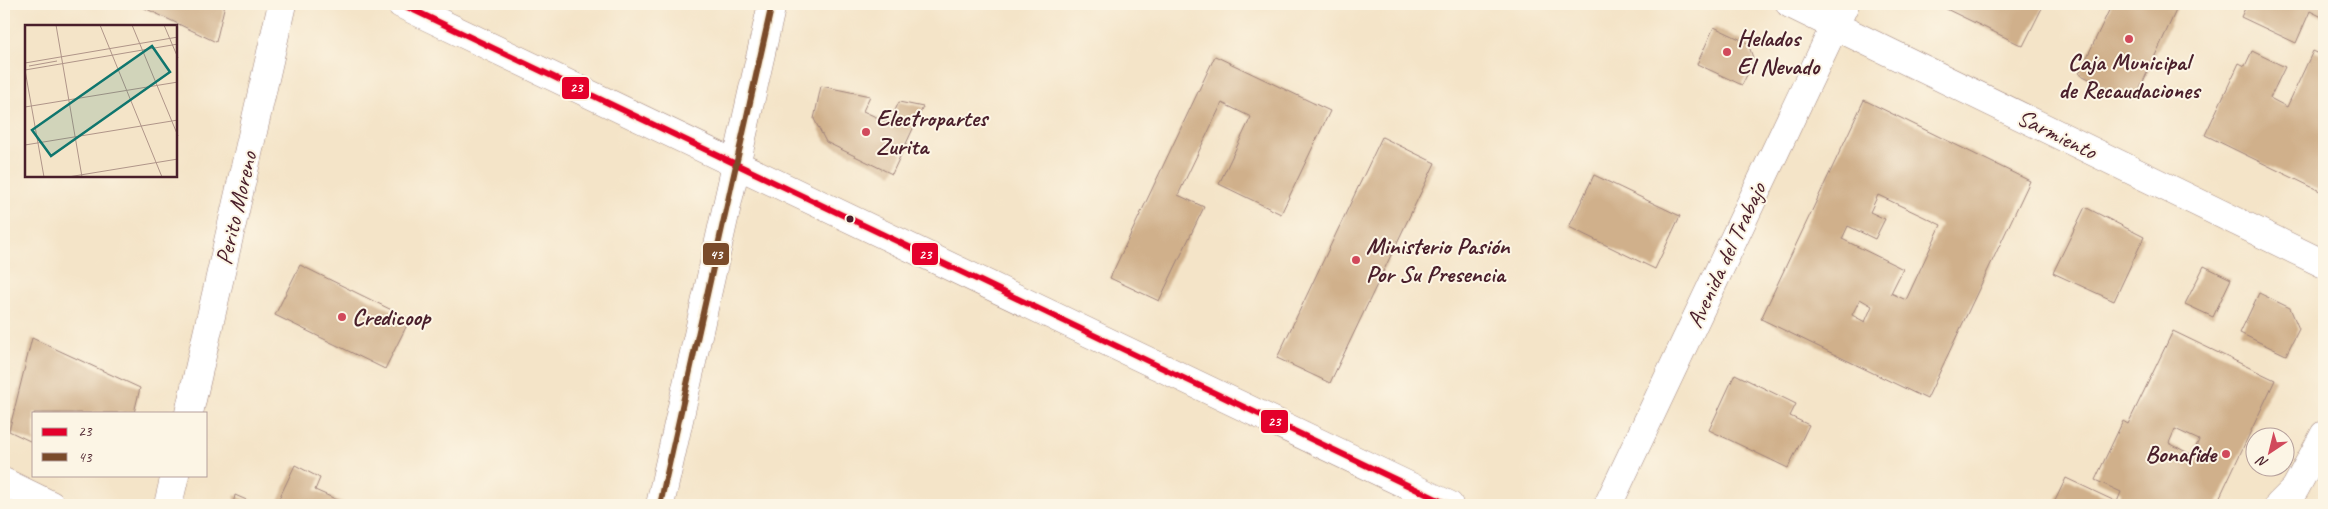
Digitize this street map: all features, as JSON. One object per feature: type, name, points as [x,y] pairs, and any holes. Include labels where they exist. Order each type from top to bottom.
[{"type":"street","name":"Perito Moreno","points":[[189,412],[282,4]]},
{"type":"street","points":[[402,4],[1449,505]]},
{"type":"street","points":[[660,505],[772,4]]},
{"type":"street","name":"Sarmiento","points":[[1790,4],[1840,15],[2324,264]]},
{"type":"street","name":"Avenida del Trabajo","points":[[1608,505],[1840,15]]},
{"type":"street","points":[[2279,505],[2295,489],[2324,435]]},
{"type":"street","points":[[168,505],[175,476]]},
{"type":"street","points":[[4,482],[52,505]]},
{"type":"building","points":[[136,4],[225,4],[216,42]]},
{"type":"building","points":[[1936,4],[2044,4],[2023,46]]},
{"type":"building","name":"Caja Municipal de Recaudaciones","points":[[2112,4],[2179,4],[2134,101],[2079,74]]},
{"type":"building","points":[[2247,4],[2324,4],[2324,18],[2310,11],[2296,43],[2241,17]]},
{"type":"building","name":"Helados El Nevado","points":[[1714,27],[1748,43],[1754,61],[1742,85],[1697,64]]},
{"type":"building","points":[[2252,51],[2285,67],[2270,98],[2287,107],[2313,51],[2324,56],[2324,193],[2205,135],[2239,63],[2245,66]]},
{"type":"building","points":[[1215,56],[1330,111],[1281,214],[1219,184],[1251,117],[1222,103],[1178,195],[1204,207],[1159,301],[1110,278]]},
{"type":"building","name":"Electropartes Zurita","points":[[821,86],[870,96],[863,111],[889,123],[899,102],[923,107],[892,174],[826,142],[814,119]]},
{"type":"building","points":[[1864,100],[2030,181],[1927,399],[1761,319]],"holes":[[[1878,195],[1941,225],[1906,300],[1891,293],[1903,269],[1842,239],[1848,226],[1875,239],[1885,219],[1870,212]],[[1860,299],[1872,306],[1865,322],[1852,315]]]},
{"type":"building","name":"Ministerio Pasión Por Su Presencia","points":[[1382,137],[1435,163],[1330,383],[1277,358]]},
{"type":"building","points":[[1594,175],[1680,216],[1655,269],[1569,227]]},
{"type":"building","points":[[2085,207],[2144,237],[2114,301],[2053,273]]},
{"type":"building","name":"Credicoop","points":[[300,265],[410,319],[385,369],[275,315]]},
{"type":"building","points":[[2204,266],[2231,279],[2213,317],[2185,304]]},
{"type":"building","points":[[2259,293],[2290,308],[2299,329],[2286,355],[2240,333]]},
{"type":"building","points":[[2173,331],[2275,380],[2253,426],[2246,426],[2246,441],[2216,505],[2053,505],[2066,478],[2117,502],[2121,492],[2095,480],[2123,421],[2128,424]],"holes":[[[2175,429],[2199,440],[2192,455],[2169,443]]]},
{"type":"building","points":[[32,338],[140,388],[134,412],[32,412],[32,442],[9,431]]},
{"type":"building","points":[[1735,374],[1796,404],[1790,416],[1809,425],[1788,468],[1709,430]]},
{"type":"building","points":[[295,465],[320,478],[315,490],[349,505],[276,505]]},
{"type":"building","points":[[235,495],[258,505],[233,505]]},
{"type":"transit line","name":"23","points":[[401,4],[1449,505]]},
{"type":"transit line","name":"43","points":[[660,505],[772,4]]},
{"type":"place","name":"Caja Municipal de Recaudaciones","points":[[2129,39]]},
{"type":"place","name":"Helados El Nevado","points":[[1727,52]]},
{"type":"place","name":"Electropartes Zurita","points":[[866,132]]},
{"type":"place","name":"Ministerio Pasión Por Su Presencia","points":[[1356,260]]},
{"type":"place","name":"Credicoop","points":[[342,317]]},
{"type":"place","name":"Bonafide","points":[[2226,454]]}]
